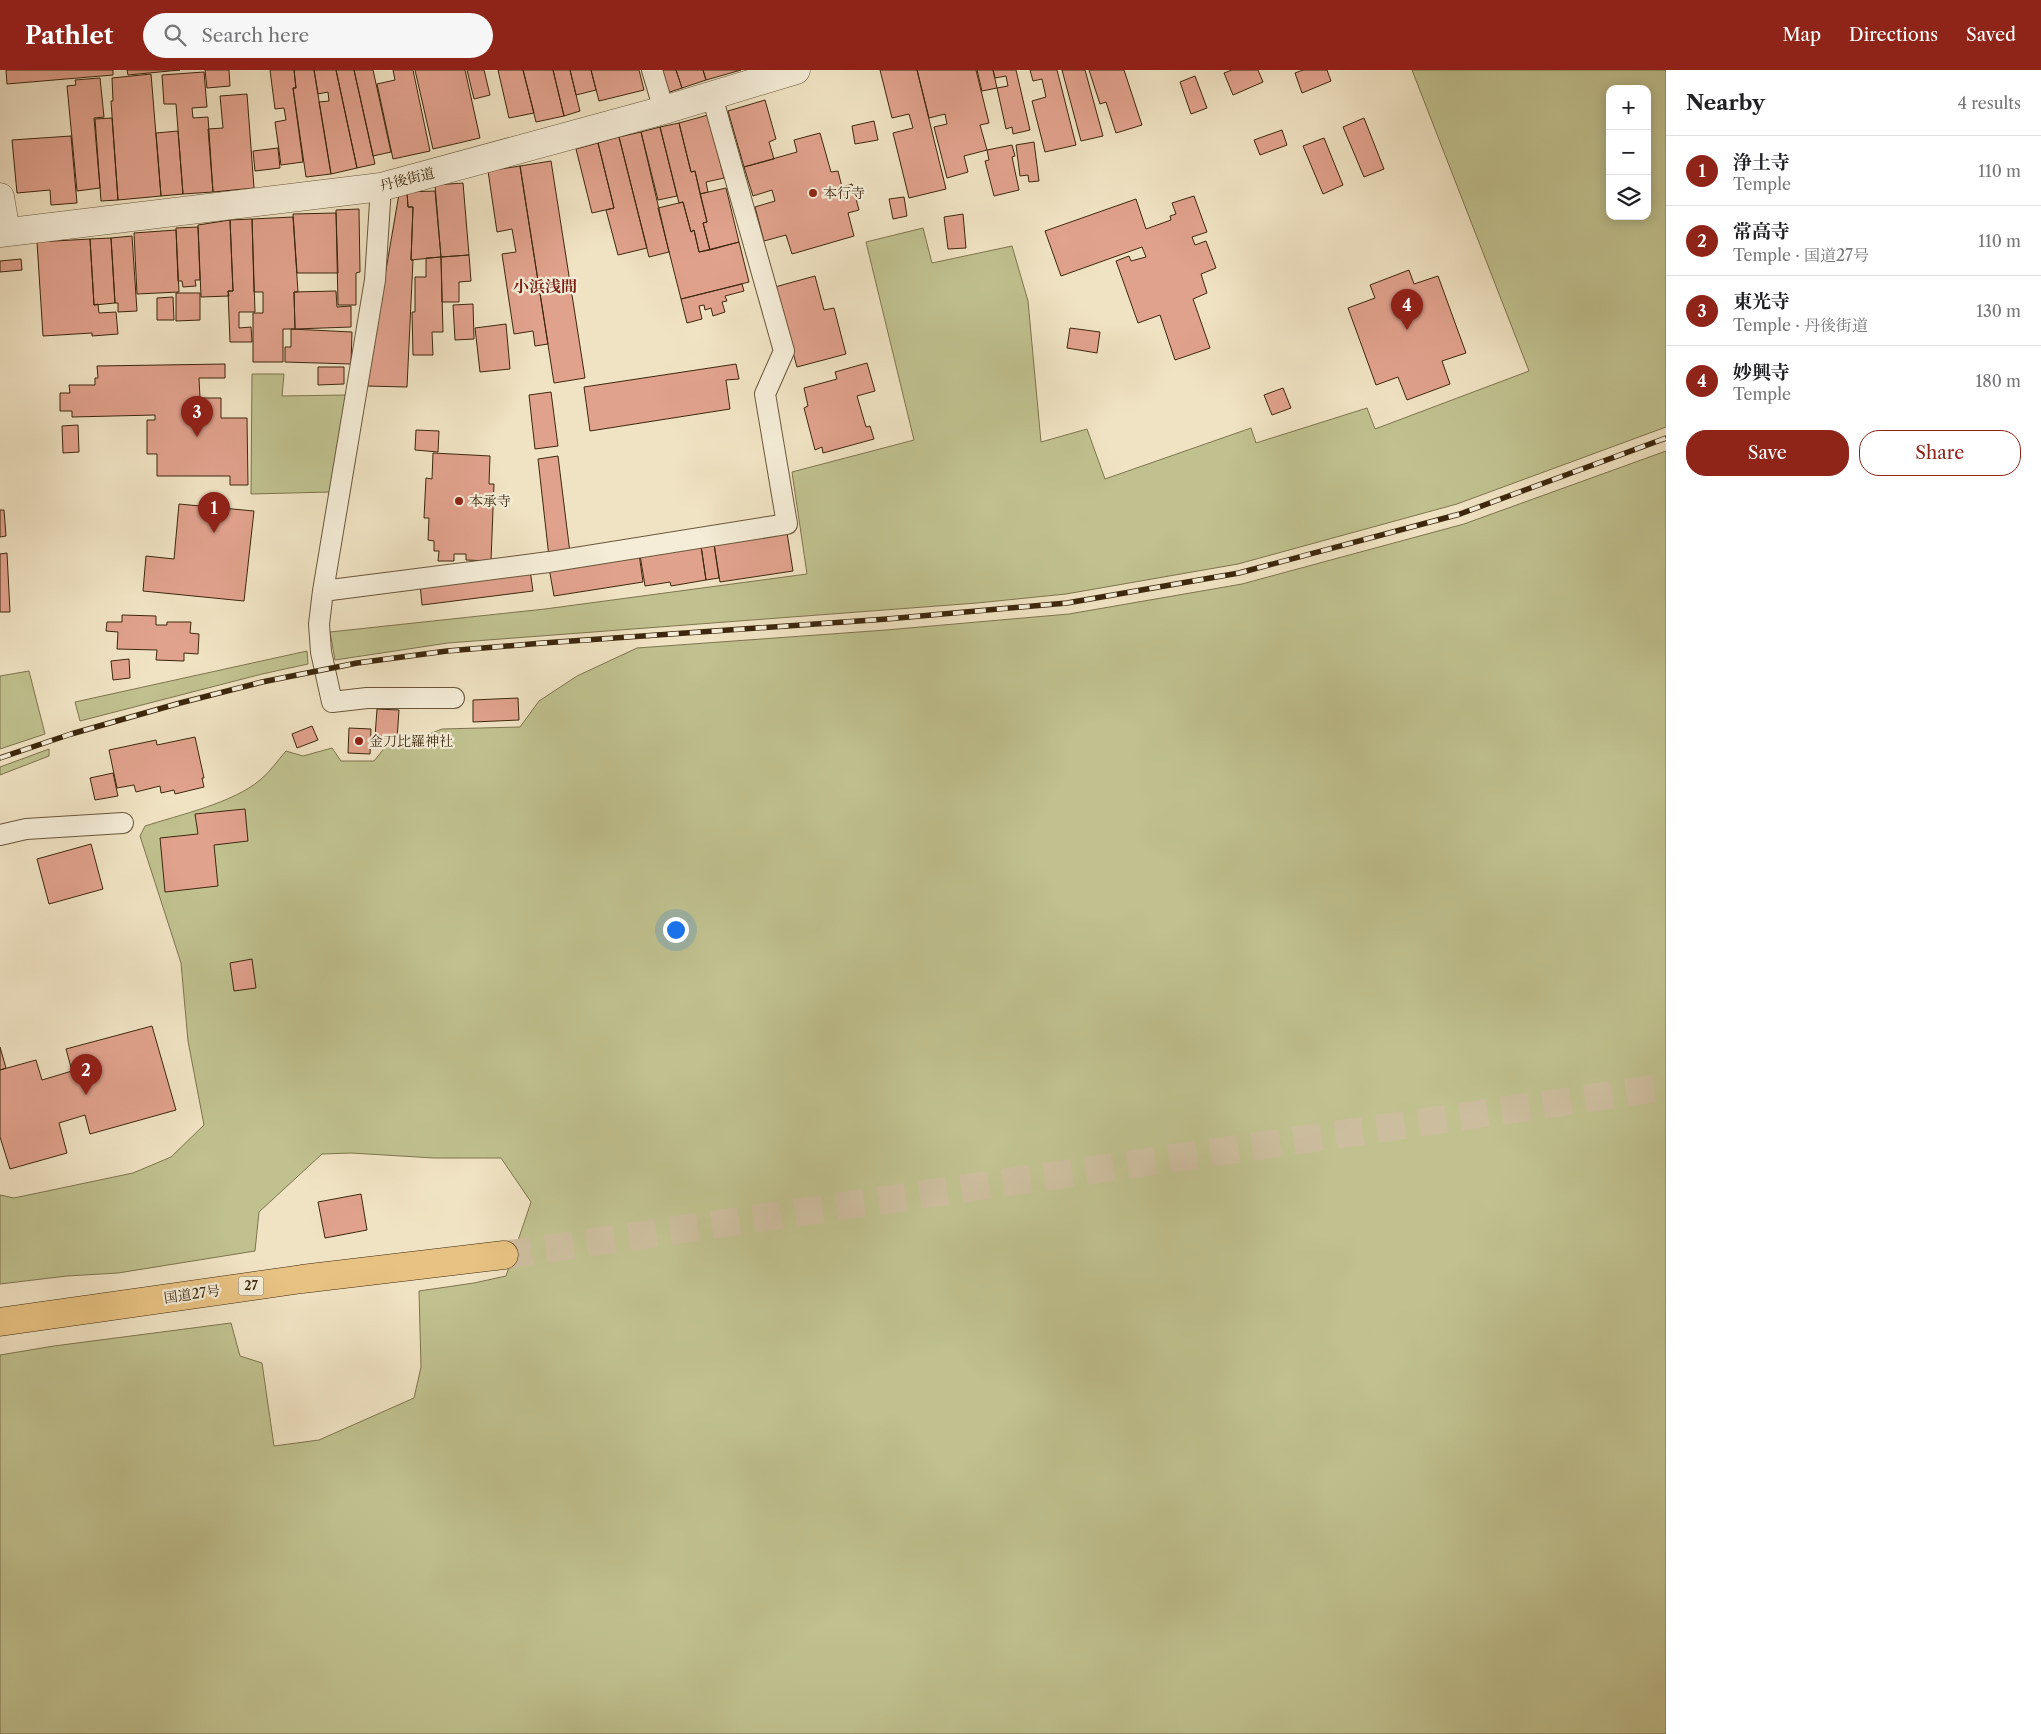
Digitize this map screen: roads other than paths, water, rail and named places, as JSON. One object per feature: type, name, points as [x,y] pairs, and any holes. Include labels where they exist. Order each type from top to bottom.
[{"type":"highway","name":"国道27号","points":[[0,1322],[302,1279],[504,1255]]},
{"type":"street","name":"丹後街道","points":[[3,232],[382,187],[664,110],[796,70]]},
{"type":"street","points":[[0,197],[3,232]]},
{"type":"lane","points":[[652,70],[664,110]]},
{"type":"lane","points":[[323,591],[549,562],[787,524],[765,394],[784,351],[712,96]]},
{"type":"lane","points":[[382,187],[375,280],[323,591],[320,624],[321,652],[332,702],[367,698],[454,698]]},
{"type":"lane","points":[[0,835],[26,829],[54,826],[123,823]]},
{"type":"tunnel","points":[[504,1255],[1666,1087]]},
{"type":"railway","points":[[0,758],[71,734],[180,703],[262,682],[357,663],[447,651],[887,619],[1067,603],[1239,573],[1460,514],[1666,438]]},
{"type":"place","name":"本行寺","points":[[813,193]]},
{"type":"place","name":"妙興寺","points":[[1407,330]]},
{"type":"place","name":"東光寺","points":[[197,437]]},
{"type":"place","name":"本承寺","points":[[459,501]]},
{"type":"place","name":"浄土寺","points":[[214,533]]},
{"type":"place","name":"金刀比羅神社","points":[[359,741]]},
{"type":"place","name":"常高寺","points":[[86,1095]]},
{"type":"district","name":"小浜浅間","points":[[545,286]]}]
